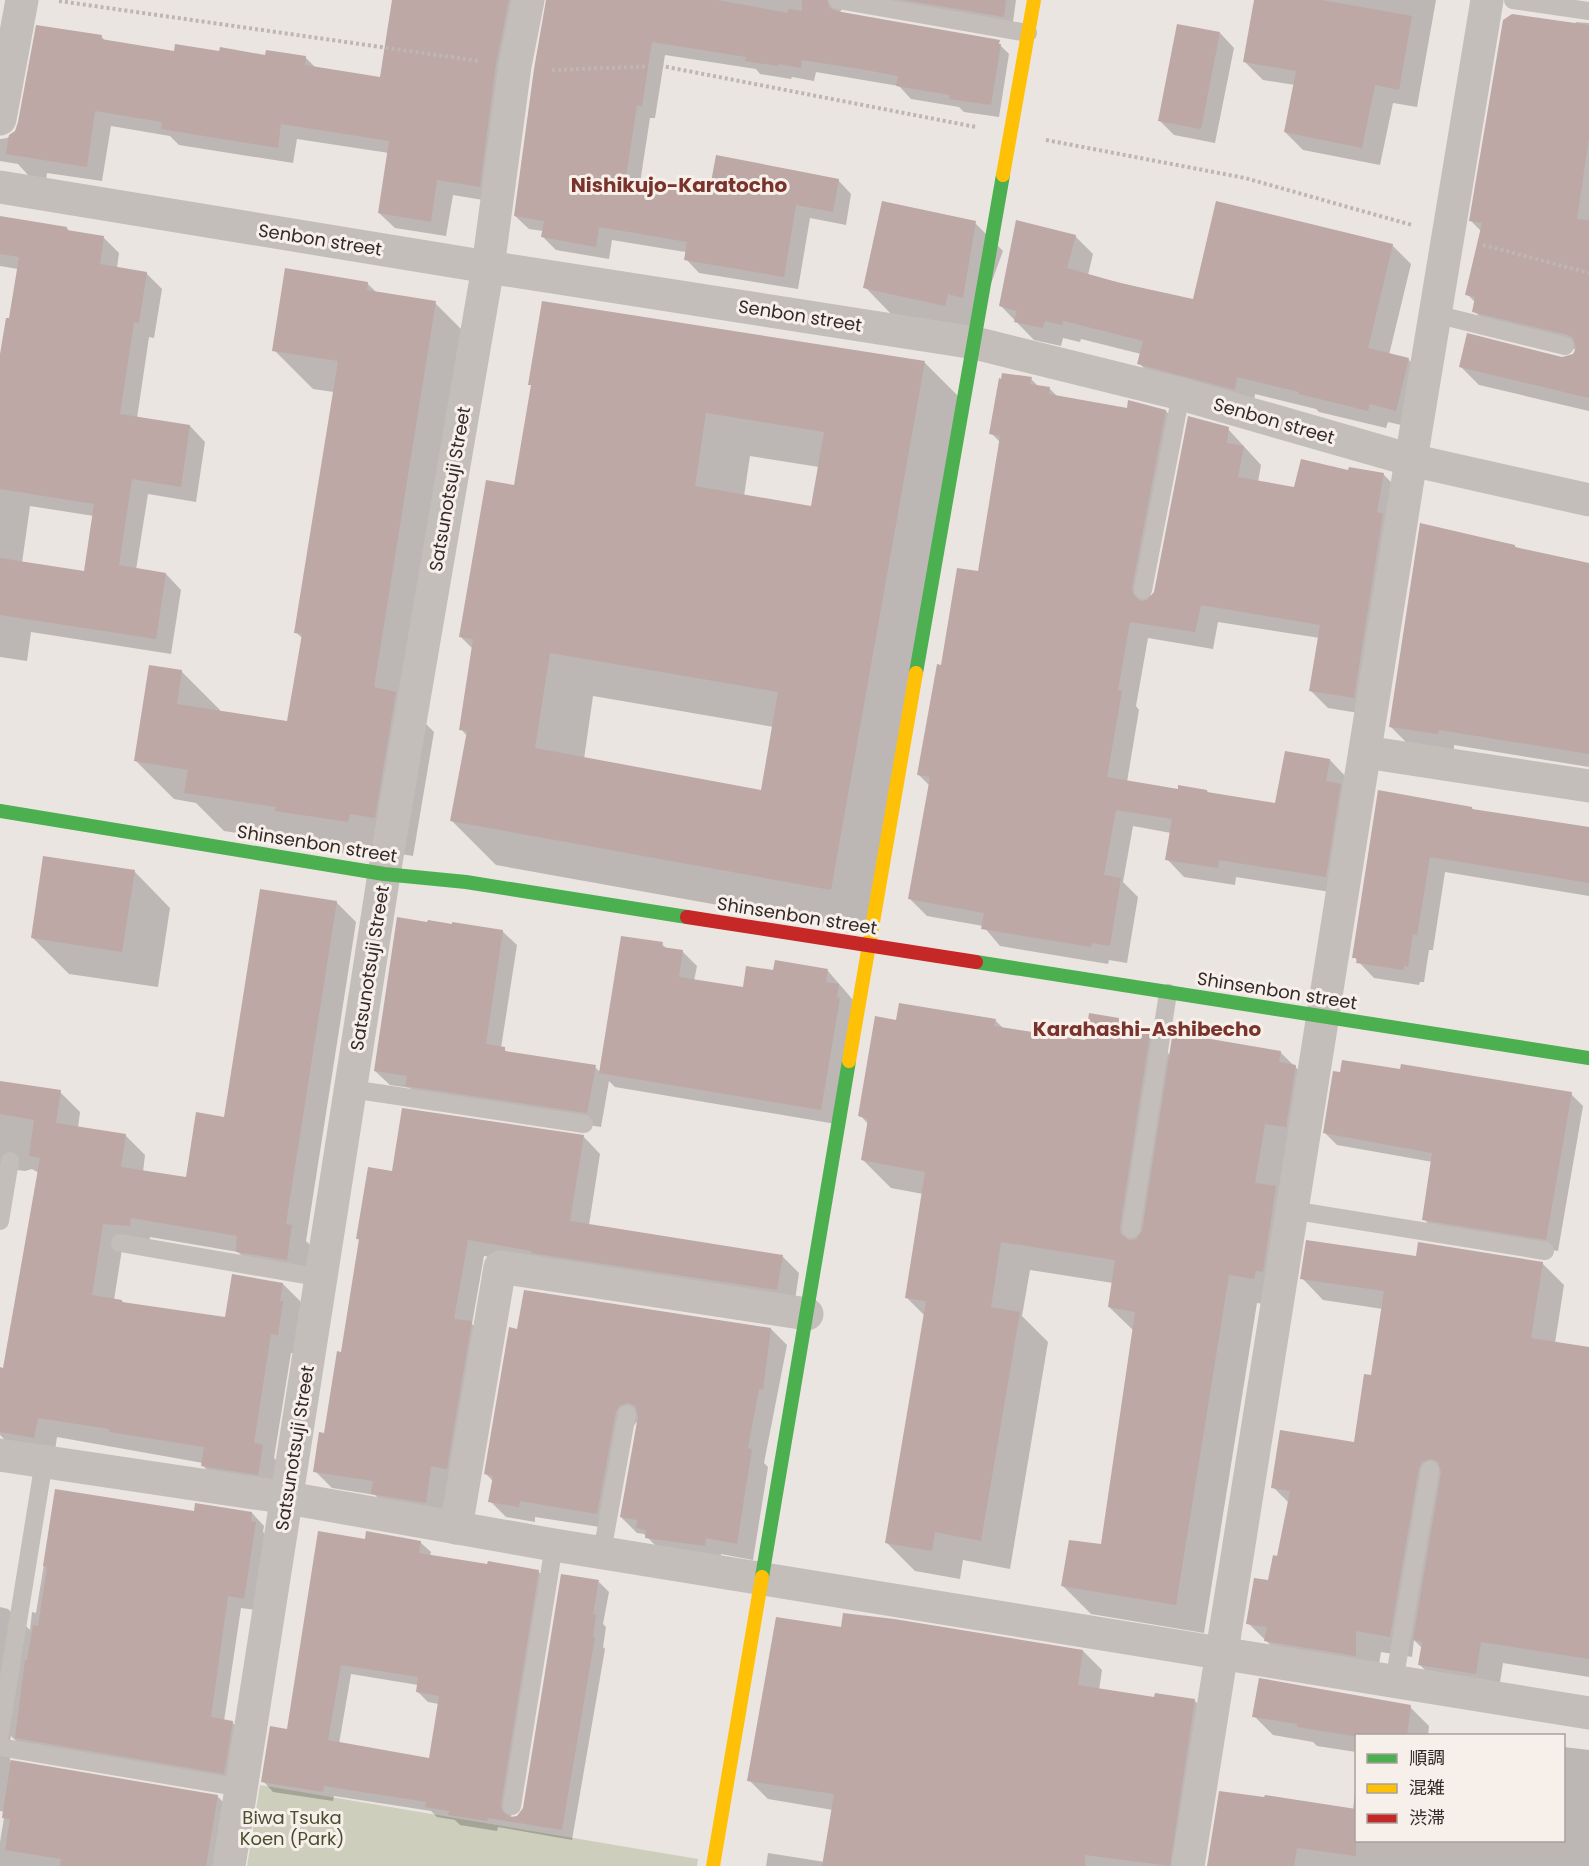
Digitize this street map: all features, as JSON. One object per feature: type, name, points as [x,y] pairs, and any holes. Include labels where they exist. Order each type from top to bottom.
[{"type":"street","points":[[0,119],[22,0]]},
{"type":"street","name":"Satsunotsuji Street","points":[[229,1866],[384,874],[488,267],[515,66],[528,0]]},
{"type":"street","points":[[713,1866],[868,946],[1034,0]]},
{"type":"street","points":[[1188,1866],[1411,460],[1487,0]]},
{"type":"street","name":"Senbon street","points":[[0,187],[488,267],[975,343],[1180,394],[1411,460],[1589,500]]},
{"type":"street","points":[[1365,752],[1589,786]]},
{"type":"street","name":"Shinsenbon street","points":[[0,811],[384,874],[466,882],[1589,1058]]},
{"type":"street","points":[[456,1528],[500,1267],[807,1314]]},
{"type":"street","points":[[0,1455],[288,1498],[554,1545],[1589,1713]]},
{"type":"lane","points":[[838,0],[1028,33]]},
{"type":"lane","points":[[1513,0],[1589,11]]},
{"type":"lane","points":[[1435,314],[1565,346]]},
{"type":"lane","points":[[1143,590],[1180,394]]},
{"type":"lane","points":[[1131,1228],[1168,993]]},
{"type":"lane","points":[[351,1089],[584,1124]]},
{"type":"lane","points":[[0,1221],[9,1161]]},
{"type":"lane","points":[[1291,1210],[1545,1251]]},
{"type":"lane","points":[[120,1243],[322,1278]]},
{"type":"lane","points":[[602,1552],[627,1414]]},
{"type":"lane","points":[[0,1733],[44,1461]]},
{"type":"lane","points":[[1394,1682],[1430,1470]]},
{"type":"lane","points":[[512,1806],[554,1545]]},
{"type":"lane","points":[[0,1747],[242,1788]]},
{"type":"path","points":[[55,0],[515,66],[556,70],[662,66],[1245,178],[1448,236],[1589,273]]},
{"type":"green space","name":"Biwa Tsuka Koen (Park)","points":[[260,1785],[698,1859],[697,1866],[247,1866]]},
{"type":"building","points":[[392,0],[509,0],[496,64],[480,187],[437,180],[431,222],[378,213],[389,141],[281,124],[278,148],[161,129],[162,122],[95,111],[87,167],[6,154],[9,135],[15,131],[18,122],[36,25],[102,35],[101,39],[174,51],[175,44],[219,51],[220,47],[265,55],[266,50],[306,56],[305,65],[380,77]]},
{"type":"building","points":[[546,0],[717,0],[788,13],[788,9],[802,11],[802,0],[827,0],[830,8],[836,11],[1000,40],[991,105],[949,99],[950,95],[896,86],[898,76],[802,60],[801,68],[778,64],[778,66],[745,61],[746,57],[652,42],[642,106],[637,105],[626,177],[709,193],[716,155],[839,179],[833,212],[796,205],[784,277],[684,260],[687,242],[599,227],[596,247],[541,237],[544,221],[514,216]]},
{"type":"building","points":[[904,0],[1006,0],[1004,17]]},
{"type":"building","points":[[1254,0],[1322,0],[1412,16],[1399,90],[1375,85],[1362,148],[1284,132],[1296,71],[1243,62]]},
{"type":"building","points":[[1512,14],[1589,25],[1589,138],[1577,219],[1589,220],[1589,398],[1459,367],[1467,333],[1562,357],[1573,354],[1576,348],[1573,338],[1568,335],[1472,312],[1475,297],[1465,295],[1482,223],[1469,221],[1503,20]]},
{"type":"building","points":[[1177,24],[1220,32],[1201,129],[1158,121]]},
{"type":"building","points":[[882,201],[976,221],[963,298],[948,294],[945,306],[863,288]]},
{"type":"building","points":[[1216,201],[1393,244],[1368,348],[1409,358],[1396,411],[1370,404],[1368,411],[1237,377],[1235,390],[1137,364],[1143,341],[1063,321],[1062,325],[1045,321],[1043,328],[1014,322],[1017,311],[999,306],[1016,220],[1076,235],[1067,268],[1120,283],[1193,299]]},
{"type":"building","points":[[0,216],[67,227],[67,230],[104,236],[100,264],[147,272],[139,323],[134,322],[120,414],[190,425],[181,487],[132,479],[119,565],[166,573],[156,639],[0,615],[0,558],[84,571],[94,504],[0,489],[0,354],[6,318],[9,318],[19,257],[0,254]]},
{"type":"building","points":[[285,268],[368,282],[367,290],[436,301],[374,687],[396,692],[375,818],[350,814],[348,822],[275,811],[276,807],[184,793],[188,770],[134,761],[149,665],[182,670],[177,704],[287,721],[302,634],[294,633],[338,361],[272,351]]},
{"type":"building","points":[[542,301],[925,361],[831,890],[450,821],[467,731],[459,730],[473,639],[459,637],[486,480],[514,485],[531,385],[528,385]],"holes":[[[706,413],[824,432],[811,506],[695,486]],[[550,653],[778,692],[761,790],[535,748]]]},
{"type":"building","points":[[1002,373],[1032,377],[1030,384],[1050,387],[1049,394],[1127,408],[1128,400],[1166,410],[1132,588],[1133,594],[1140,601],[1147,600],[1154,592],[1188,416],[1229,427],[1227,443],[1244,446],[1238,477],[1294,487],[1301,459],[1348,470],[1349,467],[1384,473],[1377,512],[1383,514],[1354,698],[1309,691],[1320,625],[1201,605],[1195,632],[1130,622],[1118,690],[1122,691],[1107,777],[1178,789],[1178,785],[1275,803],[1285,751],[1330,759],[1326,781],[1341,784],[1326,877],[1219,860],[1218,868],[1165,860],[1172,819],[1116,810],[1104,875],[1121,878],[1110,946],[1092,943],[1091,947],[981,929],[984,913],[908,899],[930,777],[917,775],[937,664],[941,665],[957,568],[978,571],[1000,436],[989,434],[999,378],[1001,379]]},
{"type":"building","points":[[1420,523],[1589,563],[1589,754],[1439,730],[1438,734],[1389,727]]},
{"type":"building","points":[[1378,790],[1472,807],[1472,809],[1589,827],[1589,883],[1430,857],[1417,935],[1413,934],[1408,967],[1404,966],[1403,970],[1356,963],[1357,958],[1352,958]]},
{"type":"building","points":[[43,856],[135,870],[122,952],[31,938]]},
{"type":"building","points":[[260,889],[337,901],[286,1224],[292,1225],[287,1260],[236,1252],[237,1236],[131,1218],[130,1226],[103,1224],[92,1295],[122,1300],[122,1302],[225,1317],[232,1274],[283,1283],[278,1335],[271,1334],[254,1443],[263,1445],[258,1475],[201,1466],[204,1447],[109,1432],[109,1429],[38,1418],[34,1438],[0,1432],[0,1367],[3,1368],[40,1158],[29,1156],[34,1120],[0,1114],[0,1081],[61,1090],[56,1123],[126,1134],[121,1167],[186,1177],[196,1112],[224,1117]]},
{"type":"building","points":[[397,917],[503,930],[486,1044],[505,1047],[505,1051],[596,1065],[587,1113],[405,1086],[407,1076],[374,1071]]},
{"type":"building","points":[[621,936],[663,942],[662,947],[683,950],[679,977],[743,987],[746,966],[773,970],[775,960],[828,969],[826,982],[839,984],[837,998],[840,998],[821,1110],[599,1073]]},
{"type":"building","points":[[899,1003],[996,1019],[994,1026],[1085,1040],[1089,1013],[1119,1018],[1117,1028],[1150,1034],[1120,1227],[1121,1234],[1129,1240],[1136,1239],[1142,1231],[1172,1037],[1186,1039],[1187,1035],[1281,1051],[1279,1062],[1296,1065],[1286,1127],[1265,1124],[1255,1183],[1276,1186],[1263,1272],[1256,1271],[1254,1279],[1229,1275],[1176,1605],[1061,1586],[1069,1540],[1101,1544],[1135,1312],[1108,1307],[1115,1260],[1001,1242],[991,1307],[1020,1312],[981,1541],[935,1532],[932,1551],[885,1543],[926,1301],[905,1298],[925,1172],[861,1160],[868,1119],[858,1116],[875,1016],[896,1020]]},
{"type":"building","points":[[1342,1060],[1400,1069],[1401,1064],[1572,1092],[1546,1240],[1422,1220],[1432,1153],[1323,1133],[1333,1071],[1340,1072]]},
{"type":"building","points":[[402,1108],[584,1135],[570,1221],[783,1255],[777,1290],[531,1253],[532,1251],[468,1240],[454,1319],[472,1321],[447,1469],[431,1466],[426,1503],[371,1494],[373,1481],[313,1472],[319,1432],[324,1433],[337,1351],[341,1352],[368,1167],[392,1171]]},
{"type":"building","points":[[1306,1240],[1416,1256],[1418,1242],[1543,1262],[1531,1338],[1589,1347],[1589,1659],[1481,1642],[1476,1674],[1418,1665],[1422,1642],[1413,1640],[1441,1472],[1438,1462],[1431,1459],[1422,1462],[1419,1468],[1390,1637],[1356,1631],[1356,1656],[1264,1641],[1267,1627],[1246,1624],[1254,1578],[1268,1580],[1273,1555],[1277,1556],[1290,1491],[1271,1488],[1280,1430],[1354,1442],[1364,1374],[1371,1375],[1384,1291],[1300,1279]]},
{"type":"building","points":[[524,1290],[771,1328],[763,1390],[759,1389],[748,1448],[752,1449],[737,1544],[706,1538],[705,1546],[645,1538],[646,1530],[636,1528],[637,1520],[620,1517],[638,1416],[635,1406],[628,1403],[619,1406],[616,1412],[597,1514],[520,1501],[519,1507],[488,1502],[493,1476],[484,1474],[509,1327],[517,1329]]},
{"type":"building","points":[[55,1489],[194,1511],[195,1503],[252,1512],[251,1521],[256,1522],[244,1599],[228,1596],[211,1717],[233,1721],[224,1774],[15,1738],[25,1660],[27,1660],[33,1625],[38,1626],[47,1567],[43,1566]]},
{"type":"building","points":[[318,1531],[365,1539],[366,1531],[421,1541],[419,1553],[539,1570],[501,1804],[502,1811],[510,1817],[517,1816],[523,1808],[561,1574],[599,1580],[593,1614],[596,1615],[593,1637],[595,1637],[562,1830],[488,1818],[487,1821],[448,1815],[449,1811],[425,1807],[426,1802],[324,1786],[323,1792],[261,1782],[270,1726],[287,1729]],"holes":[[[341,1665],[418,1677],[416,1692],[439,1696],[429,1758],[328,1740]]]},
{"type":"building","points":[[843,1613],[894,1619],[1083,1650],[1078,1685],[1154,1697],[1155,1693],[1195,1699],[1170,1866],[1085,1855],[1085,1866],[822,1866],[834,1794],[747,1781],[776,1617],[841,1627]]},
{"type":"building","points":[[1259,1678],[1411,1705],[1407,1734],[1355,1734],[1353,1736],[1252,1717]]},
{"type":"building","points":[[11,1760],[218,1795],[206,1866],[60,1866],[61,1859],[5,1850],[10,1819],[2,1818]]},
{"type":"building","points":[[1219,1791],[1264,1797],[1265,1795],[1355,1809],[1356,1856],[1297,1848],[1294,1866],[1207,1866]]},
{"type":"traffic: fast","points":[[916,673],[1003,175]]},
{"type":"traffic: fast","points":[[0,811],[384,874],[466,882],[687,917]]},
{"type":"traffic: fast","points":[[976,962],[1589,1058]]},
{"type":"traffic: fast","points":[[762,1577],[849,1061]]},
{"type":"traffic: slow","points":[[1003,175],[1034,0]]},
{"type":"traffic: slow","points":[[849,1061],[916,673]]},
{"type":"traffic: slow","points":[[713,1866],[762,1577]]},
{"type":"traffic: jam","points":[[687,917],[976,962]]},
{"type":"district","name":"Nishikujo-Karatocho","points":[[679,185]]},
{"type":"district","name":"Karahashi-Ashibecho","points":[[1147,1029]]}]
